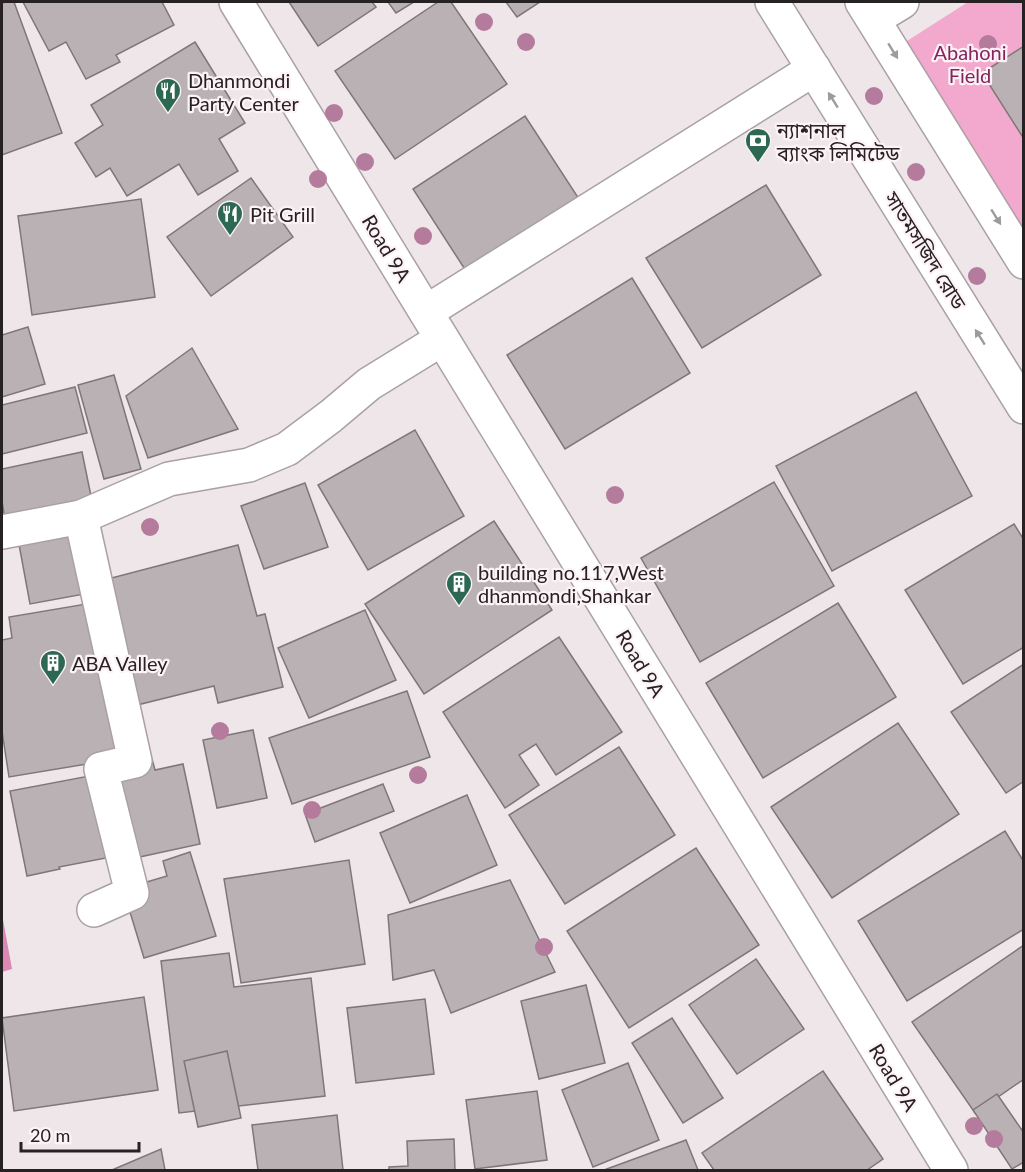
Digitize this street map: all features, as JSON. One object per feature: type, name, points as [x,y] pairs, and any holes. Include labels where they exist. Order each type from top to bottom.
[{"type":"street","name":"Road 9A","points":[[236,2],[951,1170]]},
{"type":"street","name":"সাতমসজিদ রোড","points":[[772,2],[1019,390]]},
{"type":"street","points":[[902,2],[868,10],[1023,262]]},
{"type":"street","points":[[2,532],[81,517],[169,479],[249,465],[287,449],[369,384],[434,325],[814,69]]},
{"type":"street","points":[[81,517],[135,761],[101,769],[132,892],[94,910]]},
{"type":"green space","name":"Abahoni Field","points":[[968,2],[1023,2],[1023,245],[896,48]]},
{"type":"shaded area","points":[[2,914],[12,969],[2,972]]},
{"type":"building","points":[[14,2],[62,133],[2,155],[2,3]]},
{"type":"building","points":[[23,2],[162,2],[174,25],[116,55],[120,62],[86,79],[66,42],[49,51]]},
{"type":"building","points":[[289,2],[372,2],[376,7],[318,46]]},
{"type":"building","points":[[388,2],[414,2],[396,13]]},
{"type":"building","points":[[438,2],[451,2],[507,84],[395,159],[335,71]]},
{"type":"building","points":[[506,2],[540,2],[517,17]]},
{"type":"building","name":"Dhanmondi Party Center","points":[[195,42],[245,123],[219,139],[238,171],[198,195],[179,164],[127,196],[110,168],[96,177],[75,143],[103,125],[91,105]]},
{"type":"building","points":[[1024,46],[1024,139],[982,73]]},
{"type":"building","points":[[525,116],[579,199],[466,271],[413,189]]},
{"type":"building","name":"Pit Grill","points":[[251,178],[293,237],[211,296],[167,237]]},
{"type":"building","points":[[766,185],[821,275],[702,348],[646,258]]},
{"type":"building","points":[[141,199],[155,297],[32,315],[18,216]]},
{"type":"building","points":[[632,278],[690,373],[565,449],[507,355]]},
{"type":"building","points":[[28,327],[45,384],[2,397],[2,335]]},
{"type":"building","points":[[192,348],[238,429],[148,458],[126,396]]},
{"type":"building","points":[[114,375],[141,469],[104,479],[78,385]]},
{"type":"building","points":[[75,387],[87,433],[2,454],[2,405]]},
{"type":"building","points":[[916,392],[972,496],[832,571],[776,466]]},
{"type":"building","points":[[415,430],[464,516],[368,570],[318,485]]},
{"type":"building","points":[[82,452],[92,501],[5,520],[2,501],[2,469]]},
{"type":"building","points":[[774,482],[834,586],[700,662],[641,558]]},
{"type":"building","points":[[305,483],[328,547],[264,569],[241,506]]},
{"type":"building","name":"building no.117,West dhanmondi,Shankar","points":[[494,521],[552,610],[424,694],[365,604]]},
{"type":"building","points":[[1014,524],[1024,540],[1024,647],[963,684],[905,590]]},
{"type":"building","points":[[78,527],[90,593],[30,604],[18,539]]},
{"type":"building","points":[[238,545],[257,616],[265,614],[283,687],[218,703],[214,686],[133,706],[100,581]]},
{"type":"building","name":"ABA Valley","points":[[92,603],[117,759],[9,777],[2,731],[2,640],[12,638],[9,617]]},
{"type":"building","points":[[838,603],[896,697],[763,778],[706,683]]},
{"type":"building","points":[[365,610],[396,680],[309,718],[278,648]]},
{"type":"building","points":[[559,637],[622,732],[556,775],[536,744],[519,755],[539,785],[505,808],[443,712]]},
{"type":"building","points":[[1024,664],[1024,781],[1006,793],[951,712]]},
{"type":"building","points":[[407,691],[430,757],[292,804],[269,738]]},
{"type":"building","points":[[898,723],[959,814],[832,898],[771,807]]},
{"type":"building","points":[[253,730],[267,798],[217,808],[203,740]]},
{"type":"building","points":[[619,747],[675,835],[565,904],[509,815]]},
{"type":"building","points":[[152,759],[155,770],[183,764],[200,844],[121,861],[103,769]]},
{"type":"building","points":[[89,776],[106,858],[27,876],[10,791]]},
{"type":"building","points":[[383,784],[394,811],[315,842],[305,814]]},
{"type":"building","points":[[467,795],[497,865],[410,903],[380,833]]},
{"type":"building","points":[[1005,831],[1024,862],[1024,929],[907,1001],[858,921]]},
{"type":"building","points":[[696,848],[759,945],[629,1028],[567,931]]},
{"type":"building","points":[[190,852],[216,936],[144,958],[123,889],[167,876],[163,861]]},
{"type":"building","points":[[349,860],[365,964],[241,983],[224,879]]},
{"type":"building","points":[[510,880],[555,972],[451,1013],[434,970],[393,980],[388,915]]},
{"type":"building","points":[[1024,945],[1024,1079],[975,1113],[912,1022]]},
{"type":"building","points":[[229,953],[234,987],[311,978],[325,1096],[179,1113],[161,961]]},
{"type":"building","points":[[756,959],[804,1029],[737,1074],[689,1005]]},
{"type":"building","points":[[586,985],[605,1063],[539,1079],[521,1001]]},
{"type":"building","points":[[144,997],[158,1090],[14,1111],[2,1018]]},
{"type":"building","points":[[425,999],[434,1074],[356,1083],[347,1008]]},
{"type":"building","points":[[672,1018],[723,1098],[683,1123],[632,1043]]},
{"type":"building","points":[[227,1051],[241,1118],[198,1127],[184,1061]]},
{"type":"building","points":[[628,1063],[659,1140],[593,1167],[562,1090]]},
{"type":"building","points":[[823,1071],[883,1159],[867,1170],[714,1170],[702,1153]]},
{"type":"building","points":[[537,1091],[547,1160],[475,1169],[466,1100]]},
{"type":"building","points":[[997,1094],[1024,1133],[1024,1162],[1012,1169],[973,1110]]},
{"type":"building","points":[[337,1115],[343,1170],[258,1170],[252,1125]]},
{"type":"building","points":[[454,1139],[455,1170],[389,1170],[389,1167],[408,1166],[407,1141]]},
{"type":"building","points":[[686,1140],[698,1170],[604,1170]]},
{"type":"building","points":[[161,1149],[165,1170],[112,1170]]},
{"type":"place","name":"Dhanmondi Party Center","points":[[168,114]]},
{"type":"place","name":"ন্যাশনাল ব্যাংক লিমিটেড","points":[[758,164]]},
{"type":"place","name":"Pit Grill","points":[[230,237]]},
{"type":"place","name":"building no.117,West dhanmondi,Shankar","points":[[459,607]]},
{"type":"place","name":"ABA Valley","points":[[53,686]]}]
